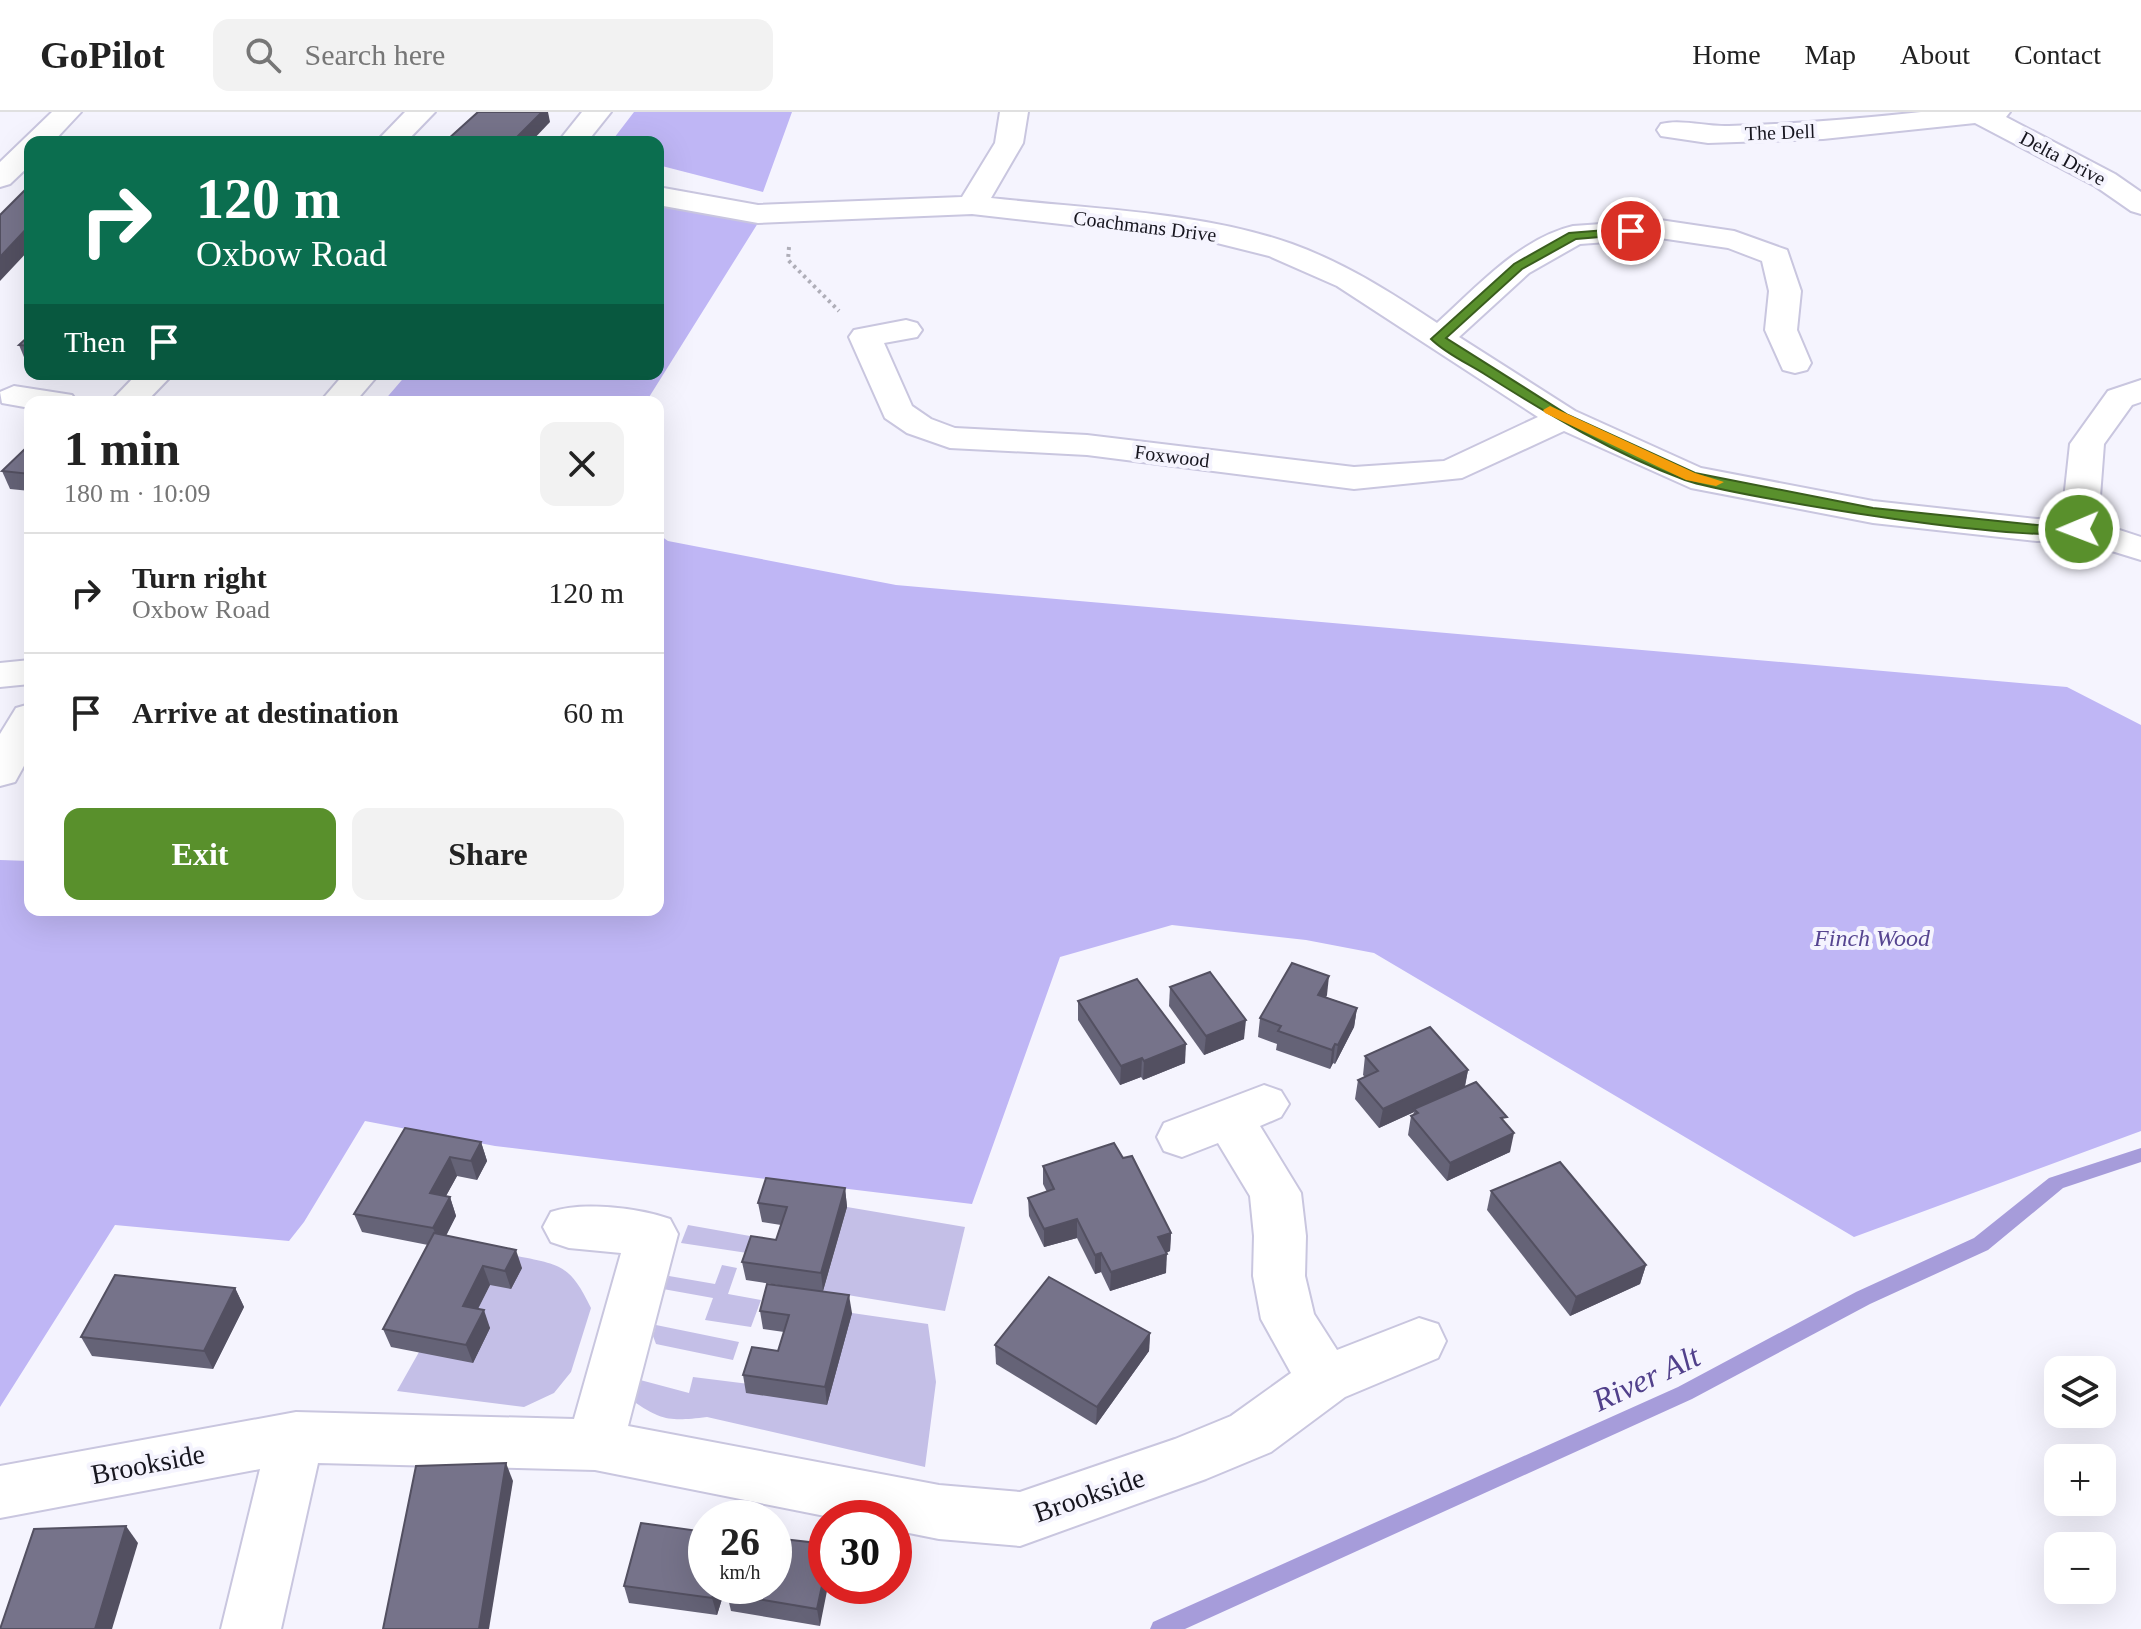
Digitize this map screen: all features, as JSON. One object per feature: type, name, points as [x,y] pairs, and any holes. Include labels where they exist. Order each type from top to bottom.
[{"type":"street","points":[[43,136],[67,112]]},
{"type":"street","points":[[396,136],[421,112]]},
{"type":"street","points":[[577,136],[597,112]]},
{"type":"street","points":[[972,205],[1009,143],[1014,112]]},
{"type":"street","name":"The Dell","points":[[1671,130],[1708,135],[1823,131],[1989,113]]},
{"type":"street","name":"Delta Drive","points":[[1989,113],[2105,180],[2141,205]]},
{"type":"street","name":"The Dell","points":[[1708,135],[1723,160]]},
{"type":"street","points":[[0,178],[24,155]]},
{"type":"street","name":"Coachmans Drive","points":[[664,197],[758,214],[972,205],[1205,231],[1280,250],[1348,279],[1563,418],[1691,477],[1873,512],[2037,530],[2079,529],[2141,549]]},
{"type":"street","points":[[1438,339],[1518,266],[1573,235],[1660,229],[1734,240],[1776,256],[1785,291],[1781,330],[1795,363]]},
{"type":"street","points":[[865,337],[906,330]]},
{"type":"street","name":"Foxwood","points":[[865,337],[897,411],[919,426],[964,439],[1087,445],[1354,478],[1450,471],[1563,418]]},
{"type":"street","points":[[133,396],[150,380]]},
{"type":"street","points":[[342,396],[357,380]]},
{"type":"street","points":[[2079,529],[2087,444],[2120,398],[2141,390]]},
{"type":"street","points":[[14,396],[24,397]]},
{"type":"street","points":[[0,675],[24,673]]},
{"type":"street","points":[[0,772],[24,728]]},
{"type":"street","points":[[1225,1120],[1275,1193],[1280,1236],[1279,1276],[1288,1319],[1325,1380]]},
{"type":"street","points":[[569,1227],[652,1234],[595,1445]]},
{"type":"street","name":"Brookside","points":[[0,1492],[296,1437],[595,1445],[939,1512],[1020,1519],[1186,1461],[1251,1434],[1325,1380],[1419,1341]]},
{"type":"street","points":[[251,1629],[296,1437]]},
{"type":"path","points":[[793,214],[788,260],[865,337]]},
{"type":"shaded area","points":[[847,1207],[965,1227],[945,1311],[823,1291]]},
{"type":"shaded area","points":[[688,1225],[784,1242],[780,1258],[681,1243]]},
{"type":"shaded area","points":[[517,1256],[563,1269],[577,1283],[591,1308],[571,1372],[554,1393],[524,1407],[397,1391],[419,1352],[470,1324],[490,1285]]},
{"type":"shaded area","points":[[722,1265],[737,1268],[728,1294],[761,1300],[751,1327],[705,1320],[713,1298],[663,1289],[669,1276],[715,1284]]},
{"type":"shaded area","points":[[852,1313],[928,1324],[936,1382],[925,1467],[707,1417],[668,1418],[652,1413],[633,1401],[629,1377],[689,1393],[693,1377],[749,1384]]},
{"type":"shaded area","points":[[656,1325],[739,1342],[733,1360],[656,1344],[653,1336]]},
{"type":"green space","points":[[634,112],[792,112],[763,192],[664,167],[664,136],[616,136]]},
{"type":"green space","points":[[664,205],[758,223],[664,373]]},
{"type":"green space","points":[[402,380],[660,380],[650,396],[388,396]]},
{"type":"green space","name":"Finch Wood","points":[[664,538],[896,585],[2067,687],[2141,725],[2141,1131],[1854,1237],[1374,953],[1306,940],[1172,925],[1060,957],[972,1204],[495,1146],[365,1121],[304,1222],[289,1241],[115,1225],[0,1407],[0,860],[24,861],[24,916],[664,916]]},
{"type":"building","points":[[478,112],[542,112],[518,136],[451,136]]},
{"type":"building","points":[[24,191],[24,231],[0,257],[0,215]]},
{"type":"building","points":[[24,450],[24,473],[2,471]]},
{"type":"building","points":[[1292,963],[1329,976],[1318,995],[1357,1008],[1338,1045],[1335,1044],[1332,1050],[1278,1031],[1281,1026],[1260,1018]]},
{"type":"building","points":[[1210,972],[1246,1020],[1206,1036],[1170,987]]},
{"type":"building","points":[[1137,979],[1186,1044],[1144,1061],[1142,1058],[1121,1066],[1078,1001]]},
{"type":"building","points":[[1430,1027],[1468,1070],[1383,1109],[1358,1080],[1378,1071],[1365,1056]]},
{"type":"building","points":[[1476,1082],[1507,1117],[1501,1118],[1514,1133],[1450,1163],[1411,1116],[1418,1113],[1414,1109]]},
{"type":"building","points":[[405,1128],[481,1142],[471,1161],[450,1157],[430,1193],[450,1197],[433,1228],[354,1214]]},
{"type":"building","points":[[1114,1143],[1123,1158],[1132,1156],[1171,1233],[1158,1237],[1167,1254],[1111,1272],[1101,1253],[1095,1255],[1077,1219],[1044,1229],[1028,1198],[1054,1189],[1043,1166]]},
{"type":"building","points":[[1560,1162],[1646,1265],[1576,1297],[1491,1191]]},
{"type":"building","points":[[766,1178],[845,1188],[821,1273],[742,1262],[751,1236],[776,1240],[787,1207],[758,1203]]},
{"type":"building","points":[[434,1233],[516,1250],[505,1271],[483,1266],[463,1306],[484,1310],[466,1345],[383,1329]]},
{"type":"building","points":[[115,1275],[235,1288],[204,1351],[81,1337]]},
{"type":"building","points":[[1049,1277],[1150,1333],[1097,1407],[995,1345]]},
{"type":"building","points":[[767,1284],[849,1295],[825,1387],[743,1375],[752,1347],[778,1351],[789,1315],[760,1311]]},
{"type":"building","points":[[506,1463],[479,1629],[383,1629],[416,1466]]},
{"type":"building","points":[[641,1523],[688,1530],[688,1595],[624,1586]]},
{"type":"building","points":[[126,1526],[95,1629],[0,1629],[34,1529]]},
{"type":"building","points":[[792,1540],[808,1542],[808,1604],[818,1604],[817,1609],[787,1604],[792,1604]]},
{"type":"waterway","name":"River Alt","points":[[1161,1629],[1685,1393],[1863,1298],[1981,1244],[2056,1183],[2141,1155]]},
{"type":"slow traffic","points":[[1550,410],[1691,477],[1716,482]]},
{"type":"route","points":[[1631,231],[1573,235],[1518,266],[1438,339],[1563,418],[1691,477],[1873,512],[2037,530],[2079,529]]}]
